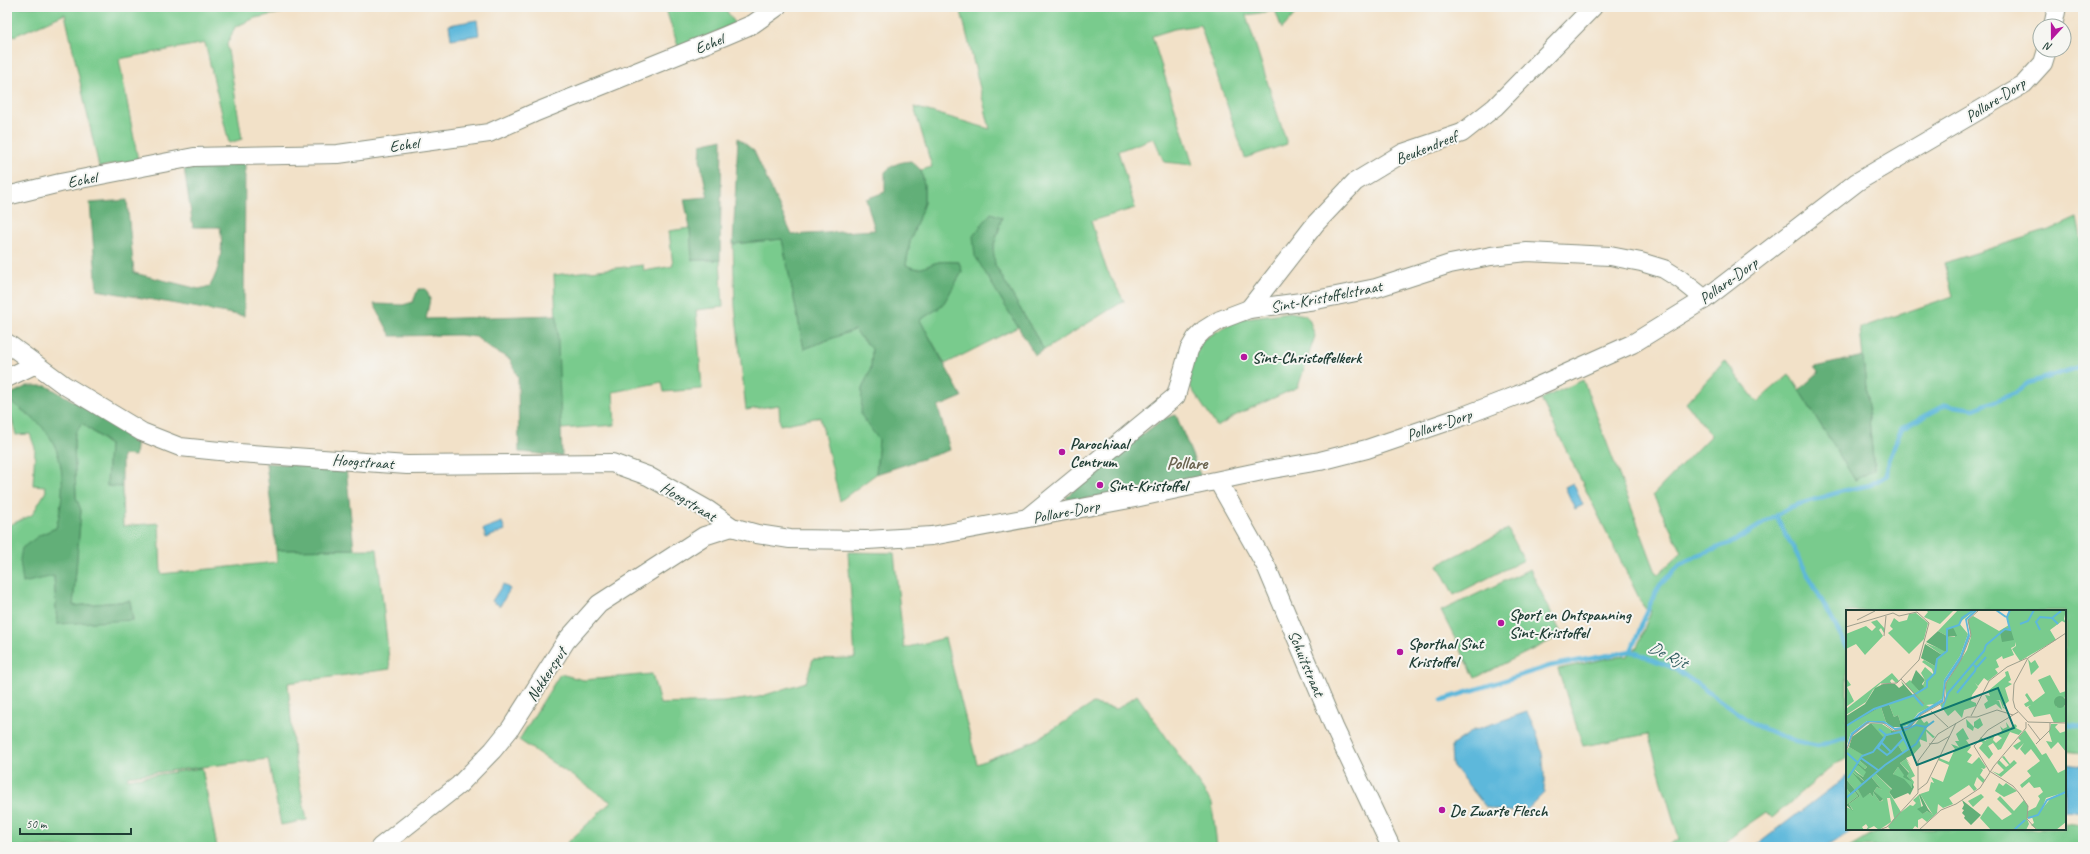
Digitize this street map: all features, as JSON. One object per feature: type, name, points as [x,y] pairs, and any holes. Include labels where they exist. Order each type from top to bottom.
[{"type":"street","name":"Echel","points":[[7,196],[60,183],[194,157],[338,154],[489,133],[534,113],[726,36],[753,24],[777,7]]},
{"type":"street","name":"Beukendreef","points":[[1249,310],[1316,223],[1355,182],[1403,153],[1462,133],[1495,107],[1594,7]]},
{"type":"street","points":[[2055,18],[2057,7]]},
{"type":"street","name":"Pollare-Dorp","points":[[732,527],[757,534],[790,539],[867,540],[932,536],[1026,519],[1267,470],[1320,461],[1367,449],[1476,412],[1570,373],[1632,344],[1704,299],[1857,182],[2024,84],[2043,63],[2045,58]]},
{"type":"street","name":"Sint-Kristoffelstraat","points":[[1026,519],[1176,396],[1189,350],[1196,338],[1204,330],[1220,320],[1249,310],[1316,300],[1376,288],[1450,264],[1491,256],[1527,252],[1610,256],[1641,262],[1664,269],[1680,278],[1704,299]]},
{"type":"street","name":"Hoogstraat","points":[[7,344],[34,365],[142,432],[180,446],[239,453],[407,465],[612,463],[648,476],[708,510],[732,527]]},
{"type":"street","points":[[7,378],[34,365]]},
{"type":"street","name":"Schuitstraat","points":[[1218,481],[1267,568],[1334,727],[1391,847]]},
{"type":"street","name":"Nekkersput","points":[[380,847],[459,785],[486,758],[510,729],[566,642],[599,604],[704,536],[732,527]]},
{"type":"green space","points":[[7,7],[311,7],[255,18],[235,27],[227,44],[242,139],[229,143],[205,43],[119,59],[138,160],[99,167],[65,14],[7,39]]},
{"type":"green space","points":[[665,7],[724,7],[735,23],[679,49]]},
{"type":"green space","points":[[960,7],[1272,7],[1273,11],[1246,15],[1287,144],[1245,158],[1200,25],[1174,29],[1152,36],[1193,165],[1164,162],[1154,138],[1118,151],[1135,208],[1091,221],[1106,268],[1124,301],[1044,350],[995,265],[993,248],[1000,227],[975,255],[1018,327],[945,364],[920,320],[942,306],[962,272],[959,262],[939,262],[923,268],[916,268],[906,265],[910,242],[924,203],[924,184],[921,170],[932,167],[914,107],[990,129]]},
{"type":"green space","points":[[1274,7],[1301,7],[1282,29]]},
{"type":"green space","points":[[738,138],[754,151],[792,235],[875,230],[866,199],[885,192],[885,172],[897,164],[911,161],[921,170],[924,184],[924,203],[910,242],[906,265],[916,268],[923,268],[939,262],[959,262],[962,272],[942,306],[920,320],[962,397],[938,407],[950,450],[876,474],[879,440],[861,415],[862,389],[871,368],[872,349],[854,330],[804,349],[782,239],[733,244]]},
{"type":"green space","points":[[722,139],[720,260],[692,260],[690,228],[684,199],[708,197],[700,160],[701,144]]},
{"type":"green space","points":[[245,161],[244,316],[97,290],[90,203],[127,200],[134,273],[199,289],[210,286],[219,265],[222,242],[220,227],[193,227],[184,168]]},
{"type":"green space","points":[[991,213],[1002,217],[993,248],[995,265],[1044,350],[1035,355],[975,256],[973,236]]},
{"type":"green space","points":[[2077,218],[2083,248],[2083,753],[2066,751],[2066,610],[1846,610],[1846,759],[1835,764],[1772,818],[1766,812],[1740,830],[1720,847],[1665,847],[1679,839],[1648,734],[1583,746],[1558,669],[1609,658],[1627,656],[1637,648],[1651,611],[1643,606],[1541,399],[1583,380],[1657,575],[1682,552],[1653,495],[1711,435],[1686,403],[1725,361],[1757,402],[1789,374],[1855,480],[1874,469],[1860,328],[1953,296],[1944,263],[2052,229]]},
{"type":"green space","points":[[690,228],[692,260],[720,260],[723,307],[696,310],[702,389],[664,392],[662,382],[613,392],[615,425],[561,429],[554,275],[643,265],[644,271],[673,266],[669,231]]},
{"type":"green space","points":[[782,239],[804,349],[854,330],[872,349],[871,368],[862,389],[872,428],[879,440],[876,474],[840,501],[820,417],[780,425],[779,405],[746,410],[735,306],[733,244]]},
{"type":"green space","points":[[418,289],[426,289],[430,299],[426,319],[557,315],[562,456],[519,452],[518,377],[510,359],[491,349],[476,337],[459,335],[391,336],[374,304],[403,305],[413,302]]},
{"type":"green space","points":[[1290,312],[1305,315],[1309,319],[1315,336],[1298,387],[1238,414],[1217,427],[1185,379],[1197,343],[1238,319]]},
{"type":"green space","points":[[1863,356],[1874,470],[1855,480],[1799,390],[1819,372],[1815,367]]},
{"type":"green space","points":[[27,386],[47,386],[137,437],[135,456],[122,455],[122,487],[107,486],[109,444],[82,423],[75,433],[74,443],[76,497],[81,510],[73,606],[130,601],[133,620],[57,624],[54,576],[23,583],[20,560],[22,548],[40,535],[56,528],[62,489],[60,463],[51,438],[35,420],[7,399],[7,396]]},
{"type":"green space","points":[[7,399],[43,428],[51,438],[57,450],[60,463],[62,489],[56,528],[40,535],[54,576],[57,624],[133,619],[130,601],[73,606],[81,511],[76,497],[74,443],[75,433],[82,423],[109,445],[107,486],[122,487],[123,526],[159,523],[161,574],[277,562],[276,550],[377,549],[390,669],[288,683],[294,756],[307,820],[281,825],[268,759],[127,776],[128,779],[202,768],[217,847],[7,847],[7,526],[32,515],[46,491],[45,486],[33,485],[35,448],[30,434],[16,435]]},
{"type":"green space","points":[[1176,415],[1201,477],[1068,502],[1066,497],[1097,469],[1163,419]]},
{"type":"green space","points":[[266,463],[346,468],[354,549],[276,550]]},
{"type":"green space","points":[[1508,529],[1524,560],[1454,595],[1438,565]]},
{"type":"green space","points":[[848,552],[894,553],[904,648],[945,638],[977,764],[1036,740],[1093,704],[1117,709],[1137,695],[1212,803],[1217,847],[563,847],[611,802],[519,740],[560,674],[584,680],[652,674],[660,704],[724,702],[759,697],[806,682],[813,659],[855,658]]},
{"type":"green space","name":"Sport en Ontspanning Sint-Kristoffel","points":[[1530,569],[1562,635],[1475,678],[1441,611]]},
{"type":"green space","points":[[2066,823],[2083,825],[2083,847],[1850,847],[1878,830],[2066,830]]},
{"type":"water","points":[[477,20],[479,35],[451,39],[449,25]]},
{"type":"water","points":[[1573,483],[1583,505],[1575,509],[1565,487]]},
{"type":"water","points":[[502,522],[505,530],[486,538],[483,529]]},
{"type":"water","points":[[503,584],[510,589],[500,606],[492,601]]},
{"type":"water","points":[[1527,712],[1542,751],[1544,793],[1527,810],[1503,812],[1486,807],[1452,765],[1451,746],[1474,730]]},
{"type":"water","points":[[2066,763],[2083,765],[2083,813],[2066,811]]},
{"type":"water","points":[[1846,777],[1846,830],[1852,830],[1826,847],[1754,847]]},
{"type":"waterway","points":[[1631,651],[1651,602],[1660,585],[1680,565],[1698,555],[1733,542],[1790,507],[1846,490],[1870,485],[1887,475],[1888,460],[1902,428],[1946,405],[1974,409],[2015,393],[2028,383],[2083,366]]},
{"type":"waterway","points":[[1776,516],[1846,645]]},
{"type":"waterway","name":"De Rijt","points":[[1442,700],[1550,666],[1631,651],[1676,669],[1753,724],[1788,739],[1817,746],[1846,737]]},
{"type":"waterway","name":"De Rijt","points":[[2066,725],[2083,727]]},
{"type":"place","name":"Sint-Christoffelkerk","points":[[1244,357]]},
{"type":"place","name":"Parochiaal Centrum","points":[[1062,452]]},
{"type":"place","name":"Sint-Kristoffel","points":[[1100,485]]},
{"type":"place","name":"Sport en Ontspanning Sint-Kristoffel","points":[[1501,623]]},
{"type":"place","name":"Sporthal Sint Kristoffel","points":[[1400,652]]},
{"type":"place","name":"De Zwarte Flesch","points":[[1442,810]]},
{"type":"district","name":"Pollare","points":[[1187,463]]}]
